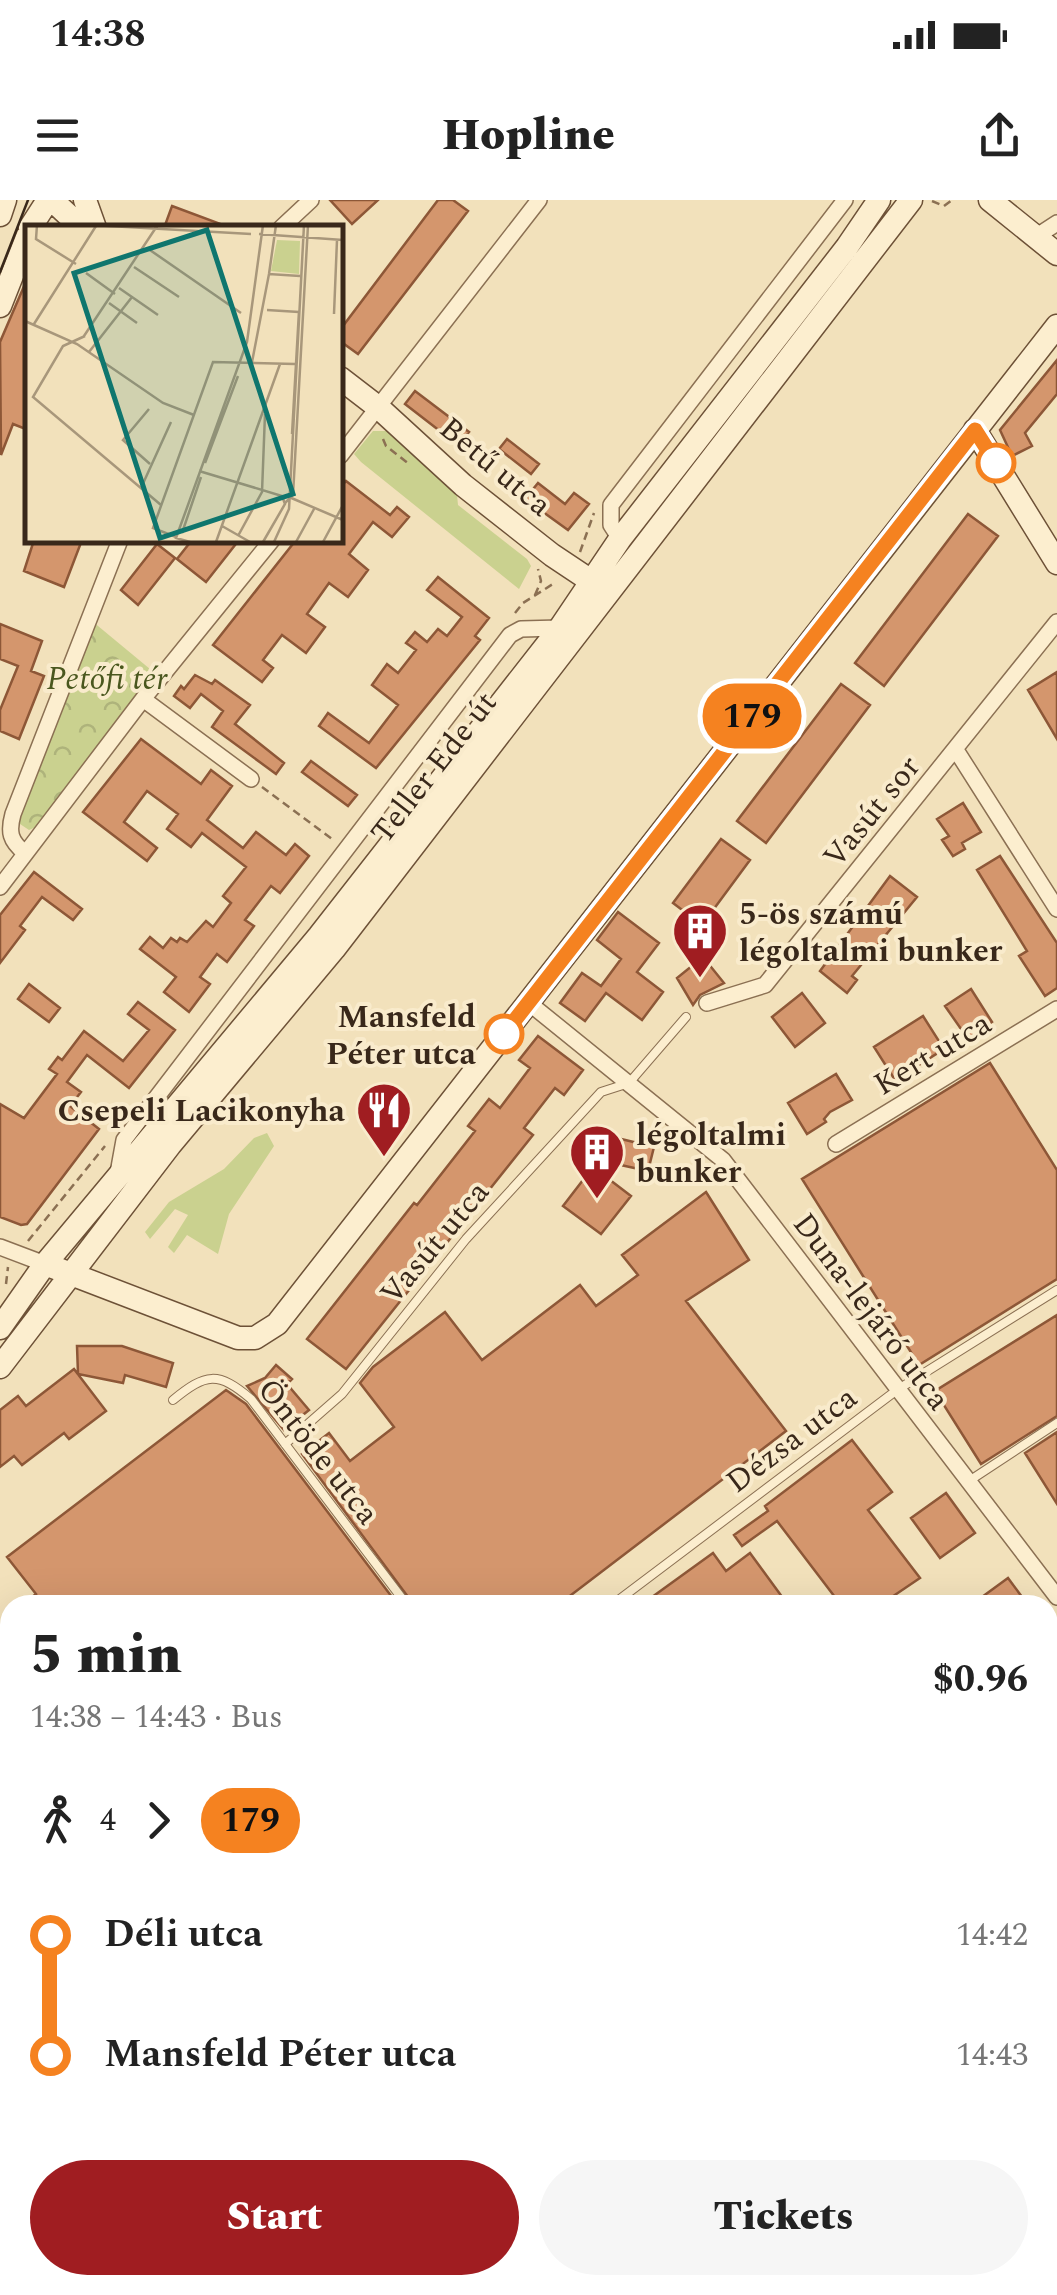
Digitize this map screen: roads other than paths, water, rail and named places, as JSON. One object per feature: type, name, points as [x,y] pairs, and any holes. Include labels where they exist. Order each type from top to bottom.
[{"type":"main road","points":[[0,215],[5,200]]},
{"type":"main road","points":[[35,225],[50,200],[84,225]]},
{"type":"main road","name":"Teller Ede út","points":[[0,1328],[45,1264],[319,936],[560,628],[620,539],[847,247],[878,200]]},
{"type":"main road","name":"Teller Ede út","points":[[0,1367],[170,1145],[334,949],[911,200]]},
{"type":"main road","points":[[990,200],[1047,230],[1057,254]]},
{"type":"main road","points":[[55,225],[80,225]]},
{"type":"main road","points":[[0,306],[25,243]]},
{"type":"main road","points":[[45,1264],[238,1338],[256,1338],[268,1332],[286,1314],[1057,326]]},
{"type":"main road","name":"Betű utca","points":[[342,380],[463,485],[591,581]]},
{"type":"main road","points":[[975,430],[1057,563]]},
{"type":"main road","points":[[591,581],[620,582]]},
{"type":"street","points":[[284,225],[311,200]]},
{"type":"street","points":[[342,454],[539,200]]},
{"type":"street","points":[[620,539],[611,525],[612,506],[845,200]]},
{"type":"street","points":[[26,853],[11,839],[13,814],[119,542]]},
{"type":"street","points":[[0,887],[270,542]]},
{"type":"street","name":"Vasút sor","points":[[706,1003],[765,984],[1057,622]]},
{"type":"street","name":"Teller Ede út","points":[[118,1177],[124,1140],[510,635],[520,629],[560,628]]},
{"type":"street","points":[[144,699],[251,779]]},
{"type":"street","points":[[956,750],[1057,908]]},
{"type":"street","name":"Duna-lejáró utca","points":[[529,1003],[722,1160],[1055,1595]]},
{"type":"street","name":"Kert utca","points":[[836,1144],[1057,1009]]},
{"type":"street","points":[[0,1246],[45,1264]]},
{"type":"lane","points":[[629,1083],[686,1017]]},
{"type":"lane","name":"Vasút utca","points":[[285,1444],[342,1394],[466,1239],[602,1092],[629,1083]]},
{"type":"lane","name":"Dézsa utca","points":[[625,1595],[897,1390],[1057,1290]]},
{"type":"lane","name":"Öntöde utca","points":[[173,1400],[197,1380],[214,1377],[233,1384],[251,1398],[399,1595]]},
{"type":"lane","points":[[967,1482],[1057,1422]]},
{"type":"tram line","points":[[0,272],[28,200]]},
{"type":"place","name":"5-ös számú légoltalmi bunker","points":[[700,980]]},
{"type":"place","name":"Mansfeld Péter utca","points":[[504,1034]]},
{"type":"place","name":"Csepeli Lacikonyha","points":[[384,1159]]},
{"type":"place","name":"légoltalmi bunker","points":[[597,1201]]},
{"type":"park label","name":"Petőfi tér","points":[[107,678]]}]
